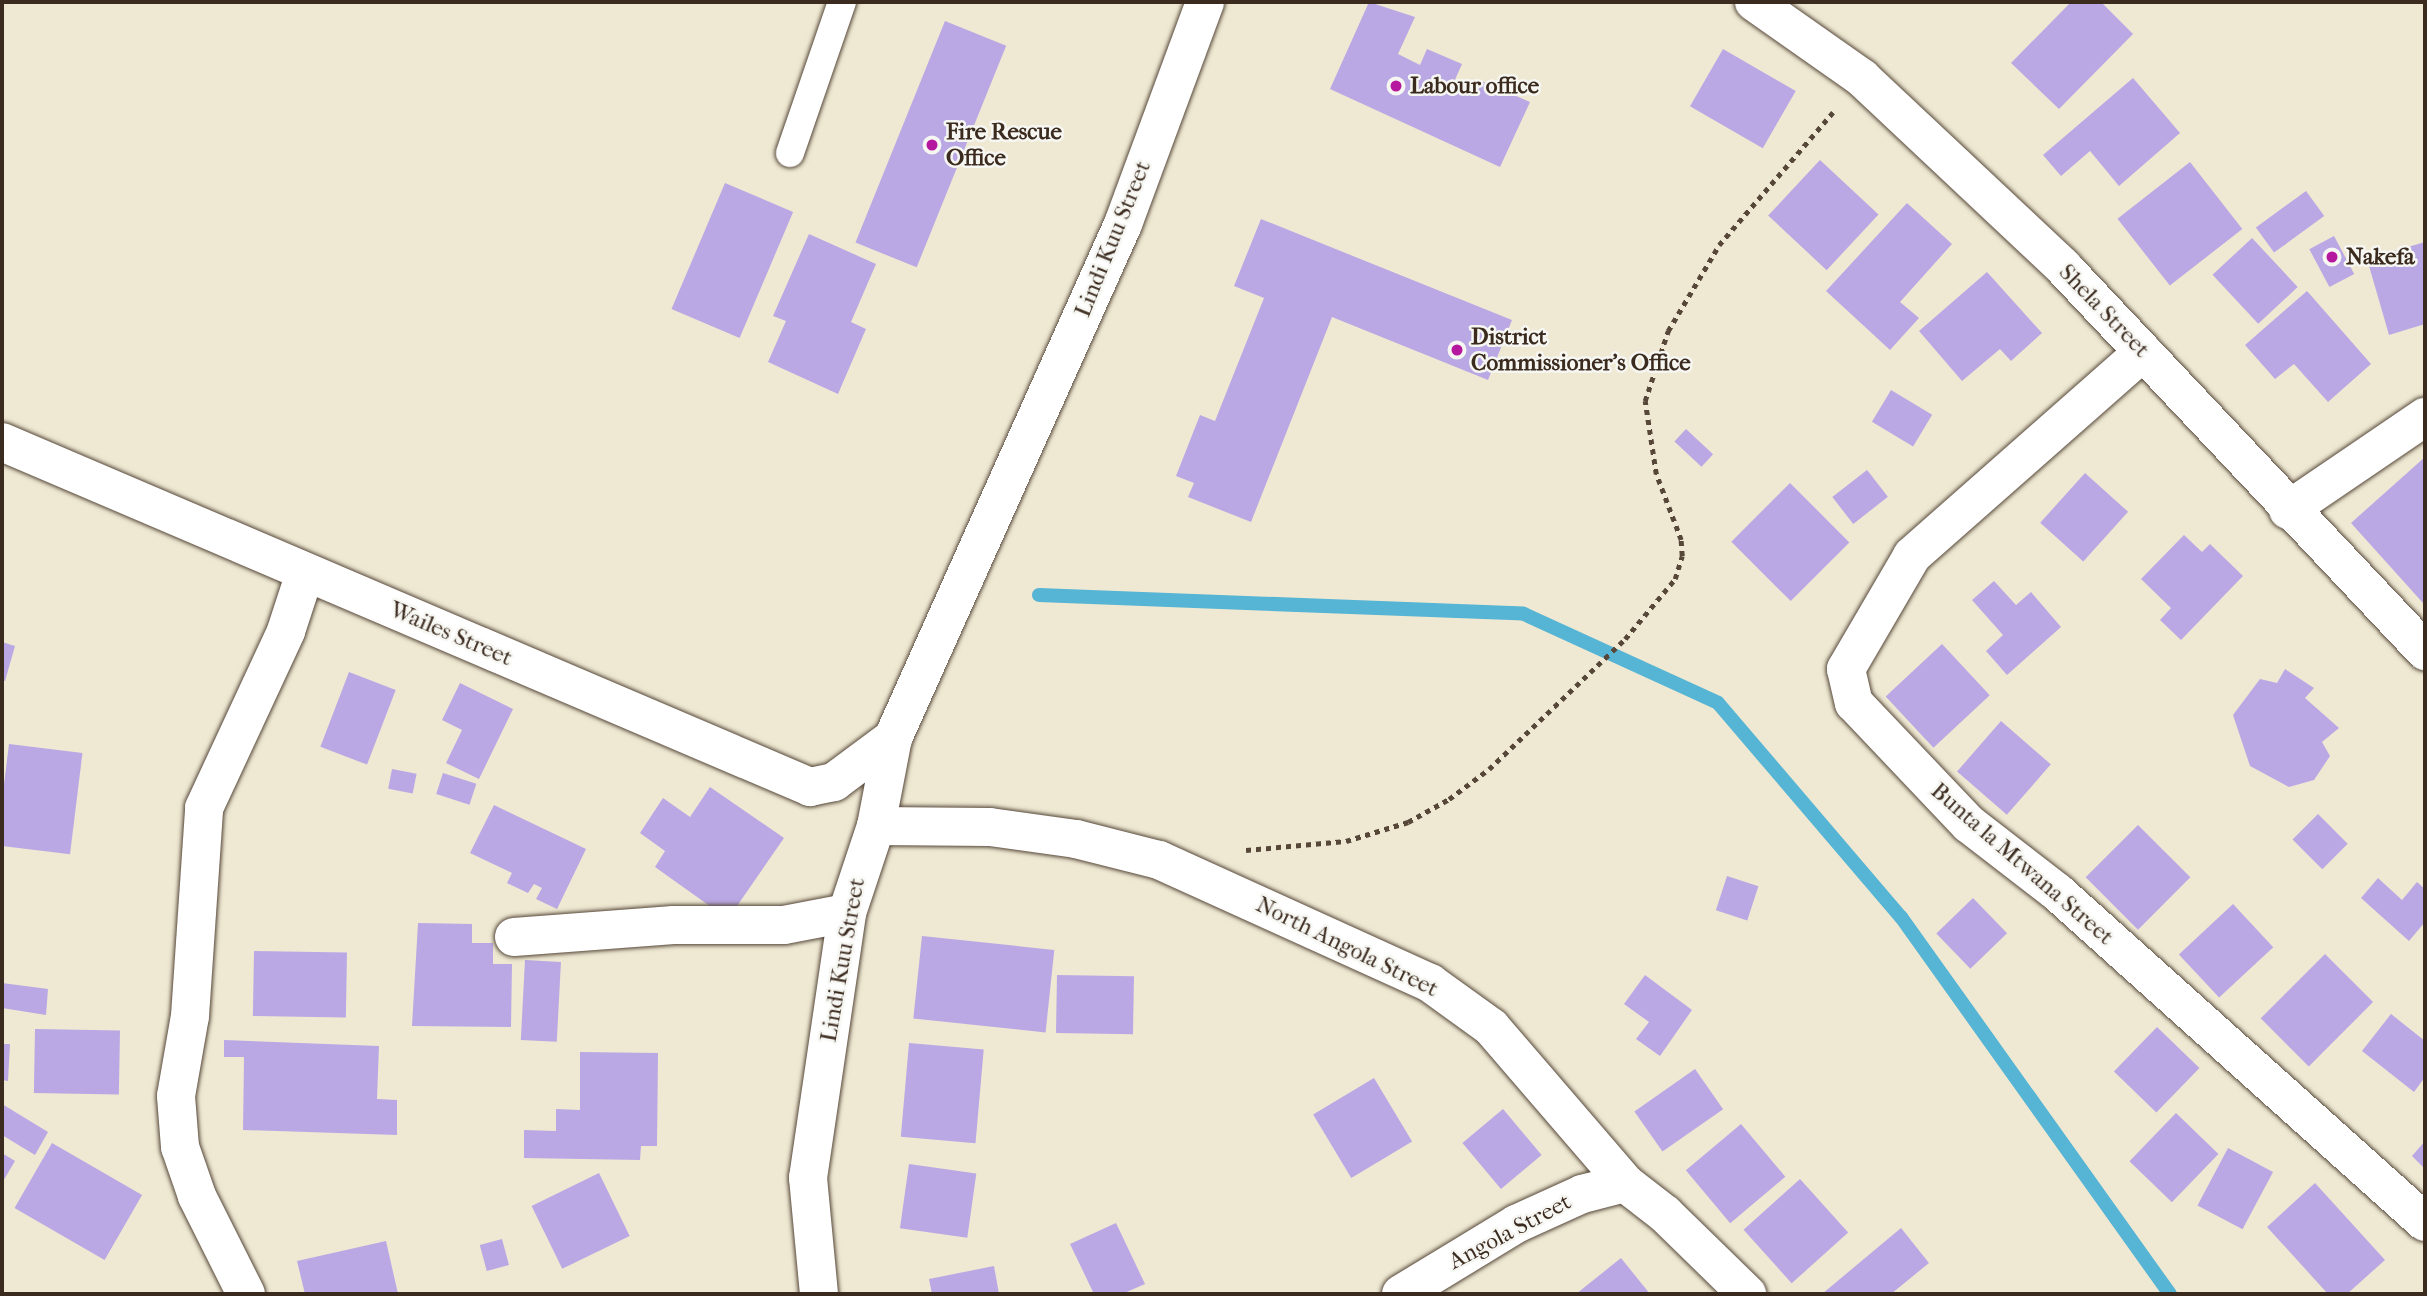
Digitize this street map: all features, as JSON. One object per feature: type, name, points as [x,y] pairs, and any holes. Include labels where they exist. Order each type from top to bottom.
[{"type":"street","name":"Lindi Kuu Street","points":[[819,1294],[808,1178],[847,913],[876,826],[893,738],[941,639],[1123,224],[1205,2]]},
{"type":"street","name":"Shela Street","points":[[1754,2],[1862,78],[2063,267],[2288,510],[2425,651]]},
{"type":"street","name":"Bunta la Mtwana Street","points":[[2143,352],[1912,556],[1846,669],[1854,703],[1969,824],[2057,892],[2425,1222]]},
{"type":"street","points":[[2288,510],[2425,417]]},
{"type":"street","name":"Wailes Street","points":[[2,442],[810,787],[834,782],[893,738]]},
{"type":"street","points":[[246,1294],[197,1196],[180,1147],[176,1096],[190,1016],[204,808],[286,631],[305,573]]},
{"type":"street","name":"North Angola Street","points":[[876,826],[990,827],[1076,839],[1158,860],[1430,983],[1491,1027],[1625,1182],[1665,1214],[1747,1294]]},
{"type":"street","points":[[514,937],[674,925],[784,925],[847,913]]},
{"type":"street","name":"Angola Street","points":[[1401,1294],[1516,1224],[1582,1194],[1625,1182]]},
{"type":"lane","points":[[790,153],[842,2]]},
{"type":"path","points":[[1242,850],[1346,841],[1408,822],[1449,799],[1489,769],[1625,639],[1675,579],[1682,556],[1681,540],[1656,474],[1644,401],[1668,331],[1719,245],[1862,78]]},
{"type":"building","name":"Labour office","points":[[1369,2],[1415,17],[1398,54],[1420,65],[1427,49],[1462,64],[1454,82],[1477,93],[1482,81],[1530,102],[1500,167],[1330,89]]},
{"type":"building","points":[[2071,2],[2101,2],[2133,34],[2059,109],[2011,63]]},
{"type":"building","name":"Fire Rescue Office","points":[[945,21],[1006,46],[917,267],[855,243]]},
{"type":"building","points":[[1723,49],[1796,91],[1763,148],[1690,106]]},
{"type":"building","points":[[2133,78],[2180,133],[2119,186],[2090,151],[2061,176],[2043,155]]},
{"type":"building","points":[[1820,160],[1879,215],[1827,270],[1768,216]]},
{"type":"building","points":[[2190,162],[2242,229],[2170,286],[2118,219]]},
{"type":"building","points":[[725,183],[793,212],[740,338],[671,309]]},
{"type":"building","points":[[2306,191],[2324,216],[2274,253],[2256,227]]},
{"type":"building","points":[[1907,203],[1952,244],[1900,302],[1919,318],[1890,350],[1826,291]]},
{"type":"building","name":"District Commissioner's Office","points":[[1261,219],[1512,320],[1488,380],[1332,317],[1251,522],[1188,497],[1194,483],[1176,476],[1200,415],[1215,421],[1264,298],[1234,286]]},
{"type":"building","points":[[809,234],[876,264],[851,322],[866,329],[838,394],[768,362],[786,321],[773,316]]},
{"type":"building","points":[[2334,236],[2354,274],[2329,287],[2309,249]]},
{"type":"building","points":[[2252,238],[2298,287],[2258,324],[2213,275]]},
{"type":"building","points":[[2425,242],[2425,324],[2389,335],[2367,259]]},
{"type":"building","points":[[1987,272],[2042,333],[2011,361],[2000,349],[1962,381],[1919,331]]},
{"type":"building","points":[[2307,291],[2371,364],[2328,402],[2294,364],[2275,379],[2245,345]]},
{"type":"building","points":[[1891,390],[1932,415],[1913,446],[1872,422]]},
{"type":"building","points":[[1686,429],[1713,454],[1701,467],[1674,441]]},
{"type":"building","points":[[2425,457],[2425,601],[2423,603],[2351,523]]},
{"type":"building","points":[[1867,470],[1888,497],[1853,524],[1832,497]]},
{"type":"building","points":[[2085,473],[2128,512],[2083,562],[2040,523]]},
{"type":"building","points":[[1790,483],[1849,542],[1791,601],[1731,542]]},
{"type":"building","points":[[2184,535],[2202,552],[2210,544],[2243,576],[2181,640],[2160,620],[2171,608],[2141,579]]},
{"type":"building","points":[[1994,581],[2016,605],[2031,592],[2061,627],[2007,675],[1986,651],[2003,635],[1972,600]]},
{"type":"building","points":[[2,642],[15,646],[5,681],[2,680]]},
{"type":"building","points":[[1942,644],[1990,695],[1933,748],[1886,697]]},
{"type":"building","points":[[2285,669],[2314,688],[2305,698],[2339,728],[2322,742],[2330,756],[2314,780],[2289,787],[2250,766],[2233,715],[2260,679],[2277,683]]},
{"type":"building","points":[[349,672],[396,690],[367,765],[320,747]]},
{"type":"building","points":[[460,683],[513,709],[479,779],[446,763],[462,730],[442,720]]},
{"type":"building","points":[[2001,721],[2051,764],[2007,815],[1957,772]]},
{"type":"building","points":[[9,744],[82,753],[70,854],[2,846],[2,801]]},
{"type":"building","points":[[392,769],[417,774],[413,793],[388,789]]},
{"type":"building","points":[[443,773],[476,784],[469,805],[436,794]]},
{"type":"building","points":[[710,787],[784,838],[728,919],[655,867],[665,851],[640,833],[663,798],[690,817]]},
{"type":"building","points":[[494,805],[586,849],[557,909],[536,899],[542,888],[534,884],[528,893],[507,883],[512,873],[470,853]]},
{"type":"building","points":[[2318,814],[2348,844],[2322,869],[2293,839]]},
{"type":"building","points":[[2138,825],[2190,877],[2138,930],[2086,877]]},
{"type":"building","points":[[1727,876],[1758,886],[1747,920],[1716,910]]},
{"type":"building","points":[[2378,878],[2402,900],[2417,882],[2425,889],[2425,922],[2409,941],[2361,898]]},
{"type":"building","points":[[1973,898],[2007,933],[1970,969],[1936,933]]},
{"type":"building","points":[[2233,904],[2273,947],[2219,998],[2179,954]]},
{"type":"building","points":[[418,923],[472,924],[472,943],[493,943],[493,964],[512,964],[511,1027],[412,1026]]},
{"type":"building","points":[[922,936],[1054,950],[1046,1032],[913,1019]]},
{"type":"building","points":[[254,951],[347,953],[346,1018],[253,1016]]},
{"type":"building","points":[[2325,954],[2373,1002],[2309,1066],[2261,1018]]},
{"type":"building","points":[[525,960],[561,962],[557,1042],[521,1040]]},
{"type":"building","points":[[1057,975],[1134,976],[1133,1034],[1056,1033]]},
{"type":"building","points":[[1645,975],[1692,1010],[1660,1056],[1636,1039],[1649,1022],[1624,1004]]},
{"type":"building","points":[[2,983],[48,989],[46,1015],[2,1008]]},
{"type":"building","points":[[2391,1014],[2425,1041],[2425,1077],[2414,1092],[2362,1051]]},
{"type":"building","points":[[2157,1027],[2199,1068],[2156,1113],[2114,1072]]},
{"type":"building","points":[[35,1029],[120,1030],[119,1094],[34,1093]]},
{"type":"building","points":[[224,1040],[379,1046],[377,1099],[397,1100],[397,1135],[243,1130],[244,1057],[224,1057]]},
{"type":"building","points":[[909,1043],[984,1050],[976,1143],[901,1137]]},
{"type":"building","points":[[2,1044],[10,1044],[8,1081],[2,1080]]},
{"type":"building","points":[[580,1052],[658,1053],[657,1146],[641,1146],[640,1160],[524,1158],[524,1130],[556,1131],[556,1109],[580,1110]]},
{"type":"building","points":[[1695,1069],[1723,1109],[1662,1152],[1634,1111]]},
{"type":"building","points":[[1374,1078],[1412,1141],[1351,1178],[1313,1115]]},
{"type":"building","points":[[2,1104],[48,1132],[35,1155],[2,1135]]},
{"type":"building","points":[[1503,1109],[1542,1155],[1501,1189],[1462,1143]]},
{"type":"building","points":[[2176,1113],[2218,1154],[2172,1202],[2129,1161]]},
{"type":"building","points":[[1741,1124],[1785,1177],[1730,1223],[1686,1170]]},
{"type":"building","points":[[2425,1141],[2425,1169],[2412,1156]]},
{"type":"building","points":[[52,1143],[142,1195],[105,1260],[14,1208]]},
{"type":"building","points":[[2228,1148],[2273,1172],[2243,1229],[2197,1205]]},
{"type":"building","points":[[2,1153],[15,1161],[2,1183]]},
{"type":"building","points":[[909,1164],[976,1173],[967,1238],[900,1228]]},
{"type":"building","points":[[599,1173],[630,1236],[562,1269],[532,1206]]},
{"type":"building","points":[[1800,1179],[1848,1233],[1792,1283],[1744,1230]]},
{"type":"building","points":[[2315,1183],[2385,1260],[2347,1294],[2328,1294],[2267,1227]]},
{"type":"building","points":[[1116,1223],[1145,1284],[1122,1294],[1094,1294],[1070,1244]]},
{"type":"building","points":[[1901,1228],[1929,1263],[1891,1294],[1822,1294]]},
{"type":"building","points":[[502,1239],[509,1265],[487,1271],[480,1245]]},
{"type":"building","points":[[386,1241],[398,1294],[305,1294],[297,1261]]},
{"type":"building","points":[[1621,1258],[1650,1294],[1576,1294]]},
{"type":"building","points":[[994,1266],[999,1294],[932,1294],[929,1279]]},
{"type":"waterway","points":[[1039,595],[1524,614],[1718,703],[1901,917],[2170,1294]]},
{"type":"place","name":"Labour office","points":[[1396,86]]},
{"type":"place","name":"Fire Rescue Office","points":[[932,145]]},
{"type":"place","name":"Nakefa","points":[[2332,257]]},
{"type":"place","name":"District Commissioner's Office","points":[[1457,350]]}]
